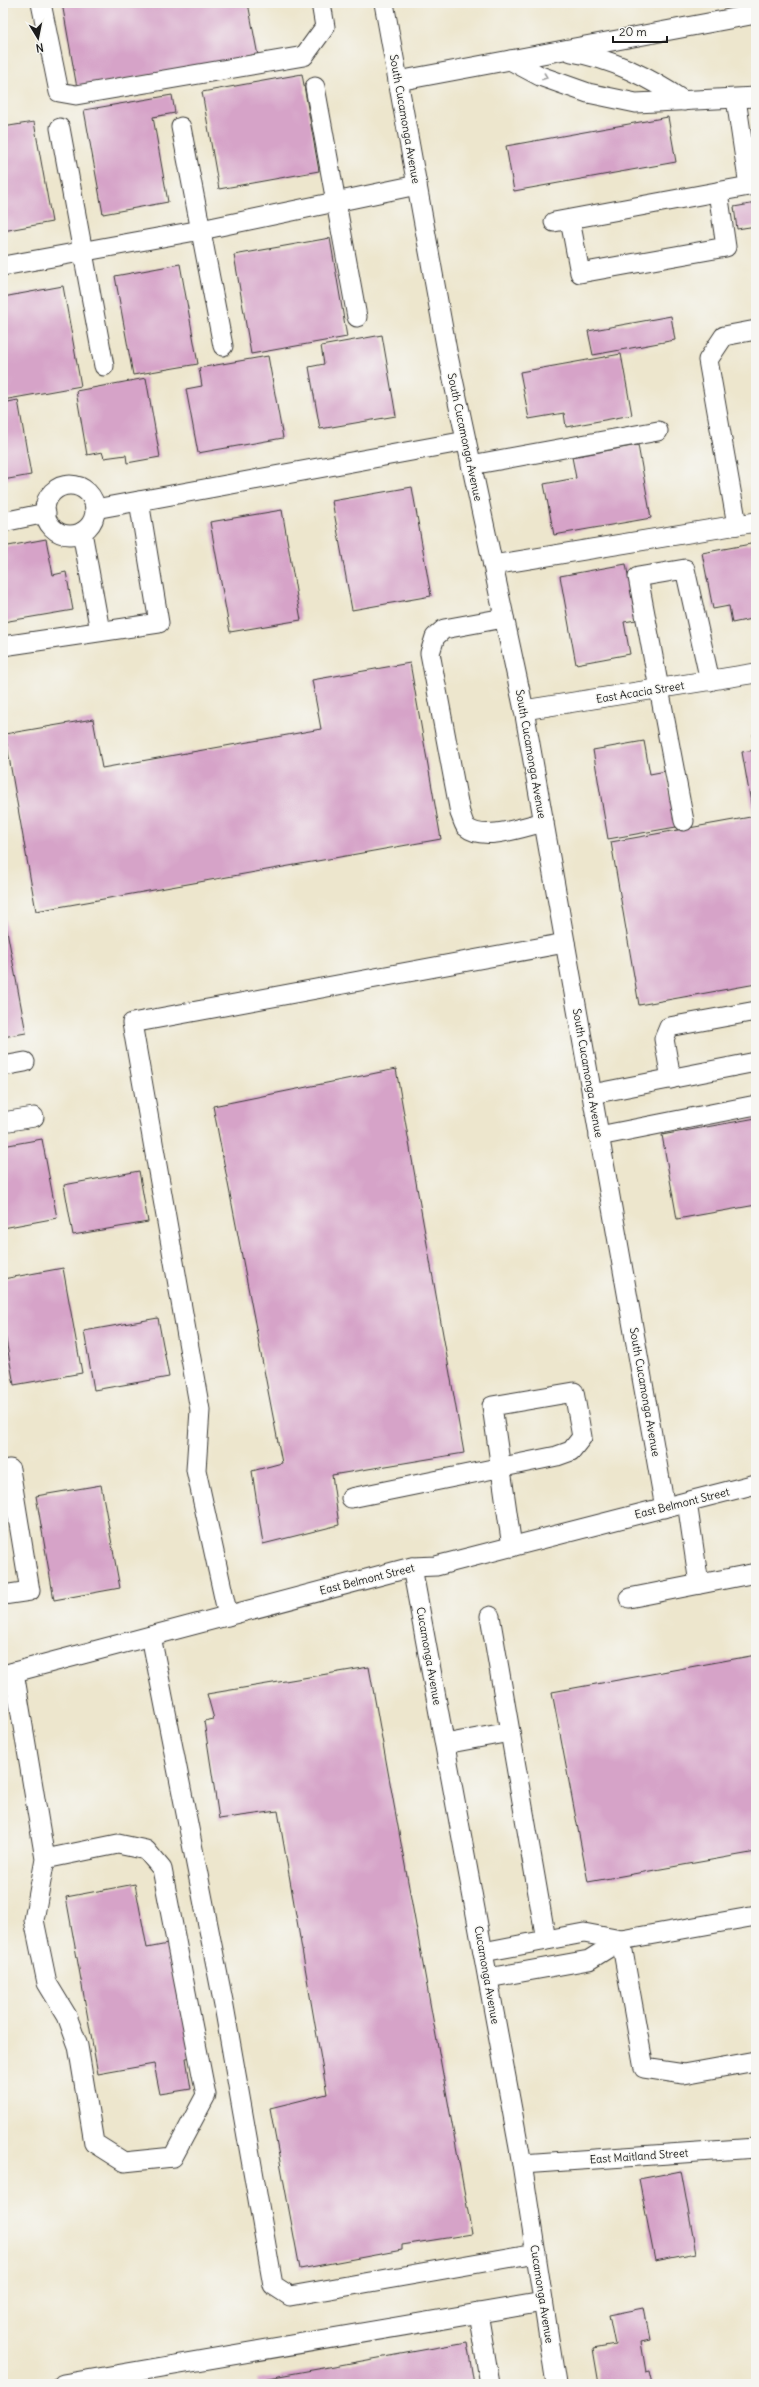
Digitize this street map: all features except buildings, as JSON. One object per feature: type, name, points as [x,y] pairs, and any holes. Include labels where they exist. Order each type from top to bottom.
[{"type":"street","points":[[41,3],[59,92],[76,95],[304,56],[325,27],[321,3]]},
{"type":"street","name":"South Cucamonga Avenue","points":[[384,3],[447,351],[524,710],[665,1508]]},
{"type":"street","points":[[398,80],[756,14]]},
{"type":"street","points":[[627,67],[629,51],[640,35]]},
{"type":"street","points":[[562,50],[609,60],[627,67],[684,101]]},
{"type":"street","points":[[510,60],[540,76],[588,93],[636,103],[756,97]]},
{"type":"street","points":[[316,87],[335,202],[357,317]]},
{"type":"street","points":[[718,192],[726,247],[580,273],[562,221],[718,192],[753,186],[736,99]]},
{"type":"street","points":[[181,127],[223,346]]},
{"type":"street","points":[[60,128],[104,366]]},
{"type":"street","points":[[3,266],[201,230],[417,185]]},
{"type":"street","points":[[737,525],[708,360],[724,336],[756,330]]},
{"type":"street","points":[[471,465],[658,431]]},
{"type":"street","points":[[95,508],[466,441]]},
{"type":"street","points":[[70,485],[86,491],[92,497],[95,508],[93,521],[82,532],[74,534],[59,532],[53,527],[46,513],[49,497],[62,486],[70,485]]},
{"type":"street","points":[[3,646],[160,623],[139,501]]},
{"type":"street","points":[[3,522],[46,513]]},
{"type":"street","points":[[493,565],[756,522]]},
{"type":"street","points":[[82,532],[100,631]]},
{"type":"street","points":[[684,821],[657,689],[638,577],[685,569],[710,681]]},
{"type":"street","points":[[504,618],[444,629],[435,637],[430,653],[459,805],[465,826],[473,832],[485,835],[544,822]]},
{"type":"street","name":"East Acacia Street","points":[[524,710],[756,674]]},
{"type":"street","points":[[228,1616],[196,1470],[200,1410],[132,1023],[565,943]]},
{"type":"street","points":[[671,1079],[664,1038],[669,1027],[756,1011]]},
{"type":"street","points":[[3,1066],[25,1062]]},
{"type":"street","points":[[592,1094],[756,1062]]},
{"type":"street","points":[[599,1136],[756,1105]]},
{"type":"street","points":[[3,1122],[34,1117]]},
{"type":"street","points":[[351,1498],[501,1469],[570,1451],[582,1437],[574,1392],[492,1406],[501,1469],[512,1547]]},
{"type":"street","points":[[3,1470],[10,1469],[30,1591],[3,1595]]},
{"type":"street","name":"East Belmont Street","points":[[9,1673],[412,1567],[436,1566],[756,1484]]},
{"type":"street","points":[[687,1502],[699,1584]]},
{"type":"street","name":"Cucamonga Avenue","points":[[412,1567],[522,2164],[556,2384]]},
{"type":"street","points":[[629,1598],[756,1573]]},
{"type":"street","points":[[490,1616],[546,1940]]},
{"type":"street","points":[[151,1636],[224,2006],[273,2285],[290,2296],[536,2253]]},
{"type":"street","points":[[9,1673],[45,1859],[34,1920],[47,1983],[68,2016],[78,2046],[94,2143],[124,2162],[173,2158],[206,2095],[162,1869],[146,1850],[118,1844],[45,1859]]},
{"type":"street","points":[[445,1744],[510,1732]]},
{"type":"street","points":[[483,1952],[584,1933],[621,1940],[756,1916]]},
{"type":"street","points":[[488,1978],[589,1960],[621,1940]]},
{"type":"street","points":[[621,1940],[644,2068],[684,2074],[756,2061]]},
{"type":"street","name":"East Maitland Street","points":[[522,2164],[756,2148]]},
{"type":"street","points":[[63,2384],[543,2302]]},
{"type":"street","points":[[478,2313],[490,2384]]}]
